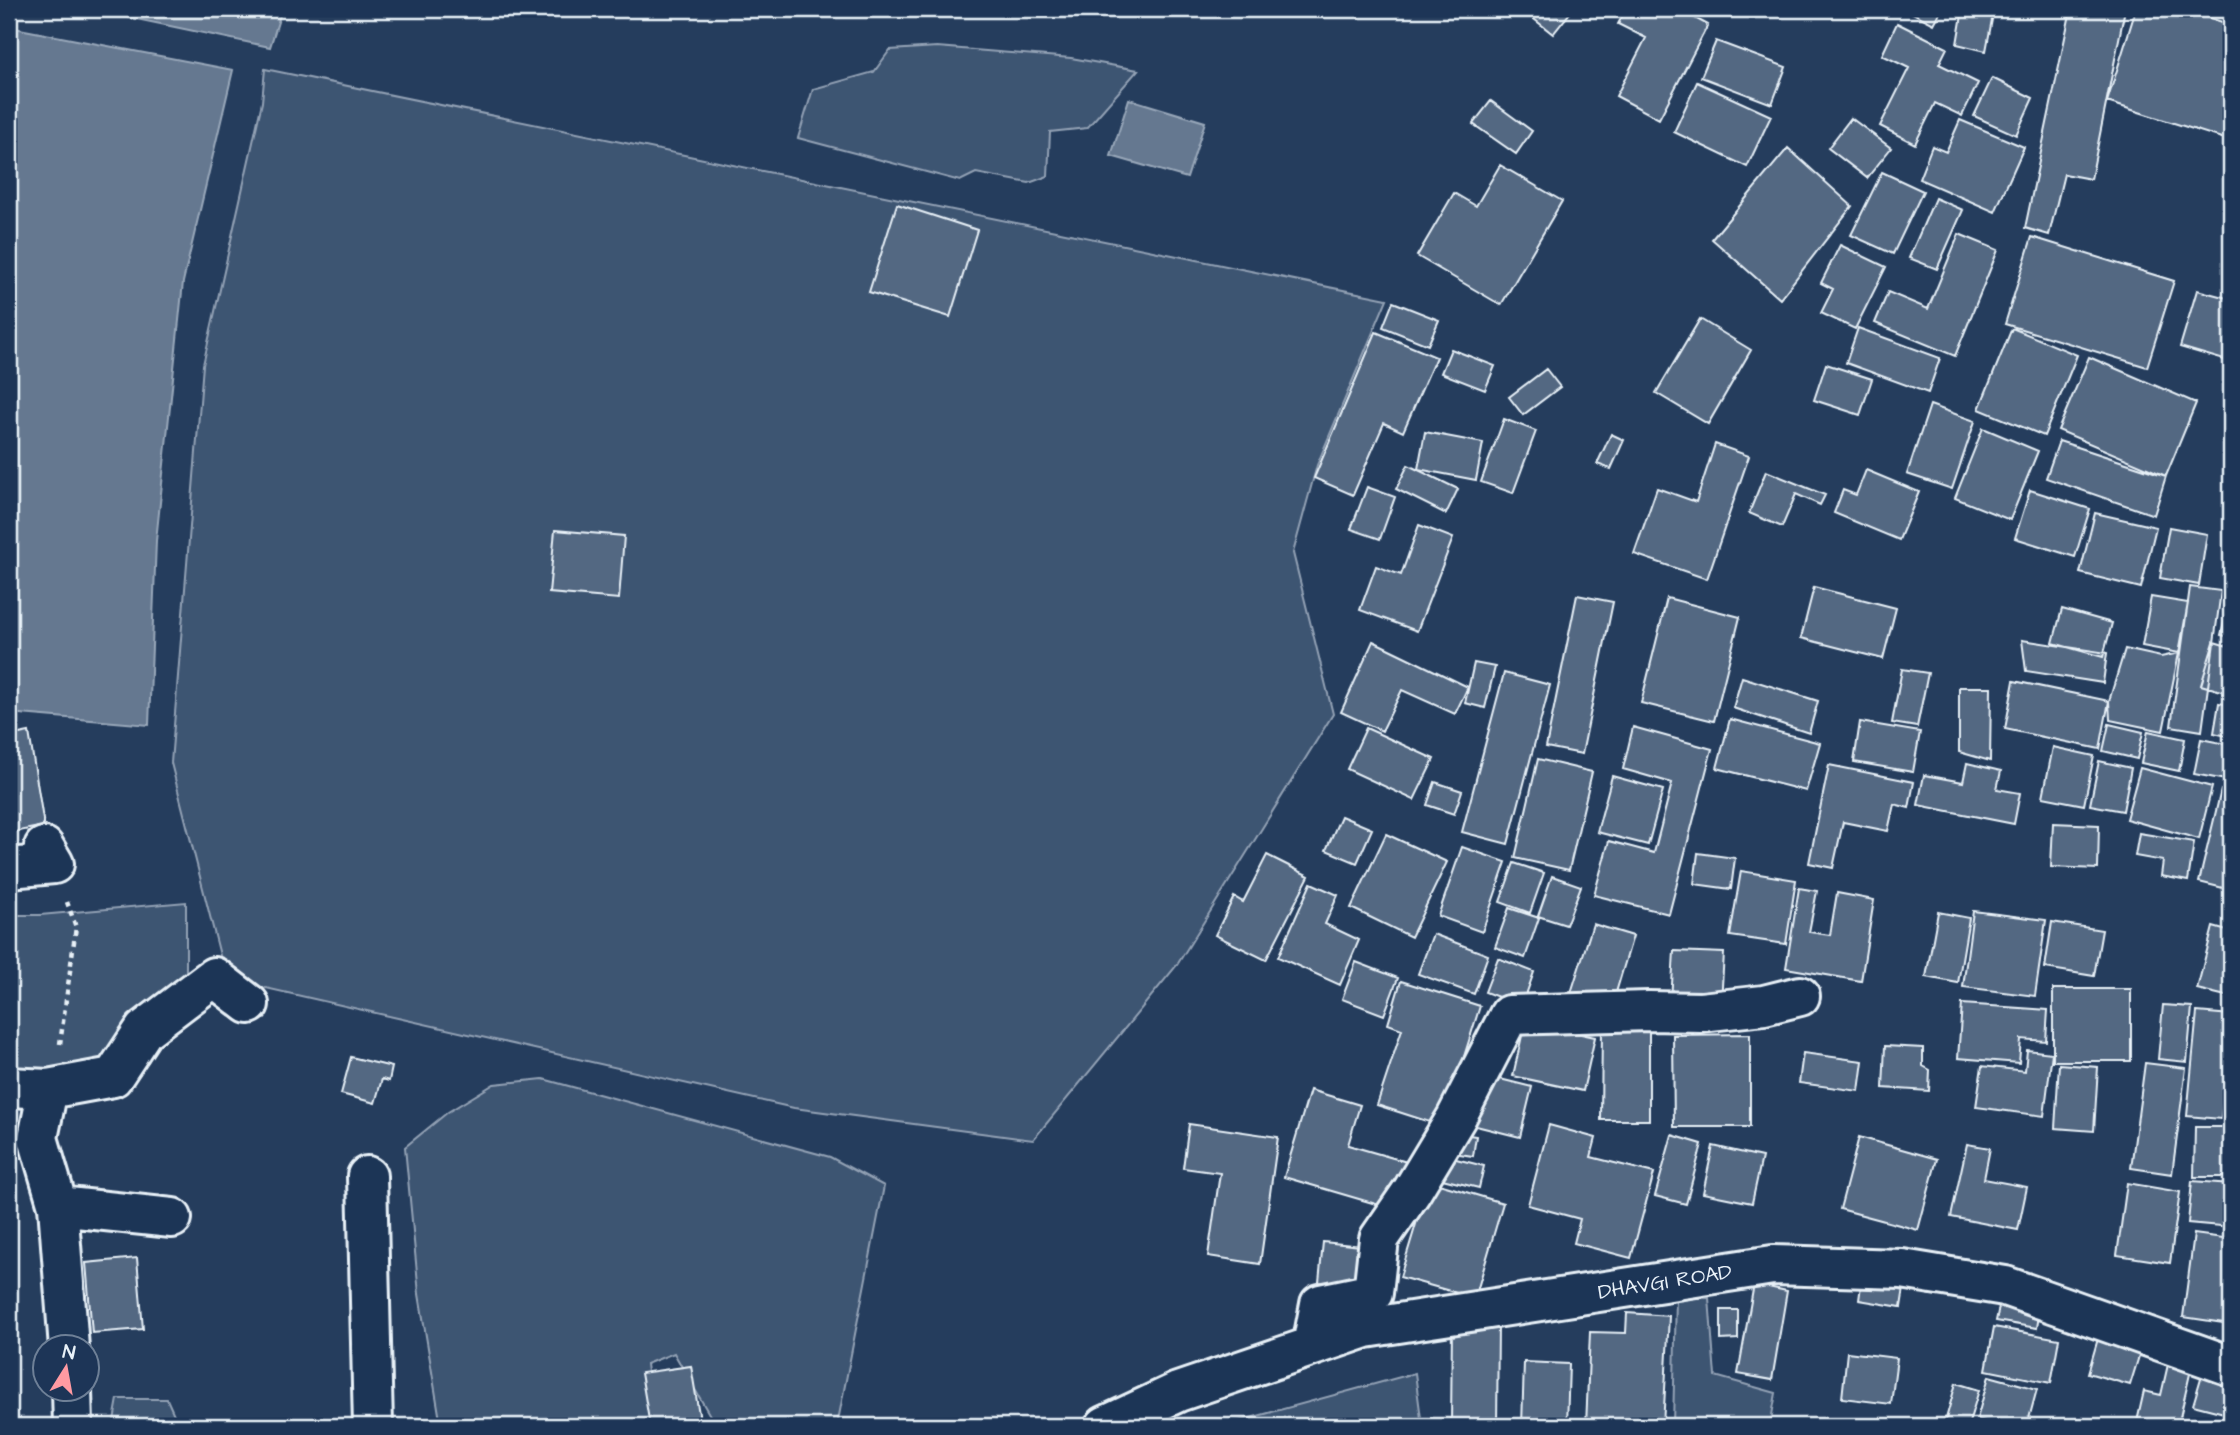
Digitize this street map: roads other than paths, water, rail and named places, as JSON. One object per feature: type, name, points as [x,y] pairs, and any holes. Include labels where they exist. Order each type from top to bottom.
[{"type":"street","points":[[9,868],[49,856]]},
{"type":"street","points":[[9,1087],[48,1089],[113,1077],[144,1030],[214,977],[249,1004]]},
{"type":"street","points":[[1312,1346],[1320,1304],[1373,1293],[1380,1239],[1456,1118],[1509,1015],[1701,1012],[1764,1005],[1800,996]]},
{"type":"street","points":[[48,1089],[38,1138],[58,1206],[68,1334]]},
{"type":"street","points":[[367,1176],[373,1426]]},
{"type":"street","points":[[58,1206],[172,1219]]},
{"type":"street","name":"DHAVGI ROAD","points":[[1105,1426],[1178,1392],[1366,1328],[1773,1265],[1902,1269],[2005,1286],[2231,1366]]},
{"type":"street","points":[[73,1404],[74,1426]]}]
